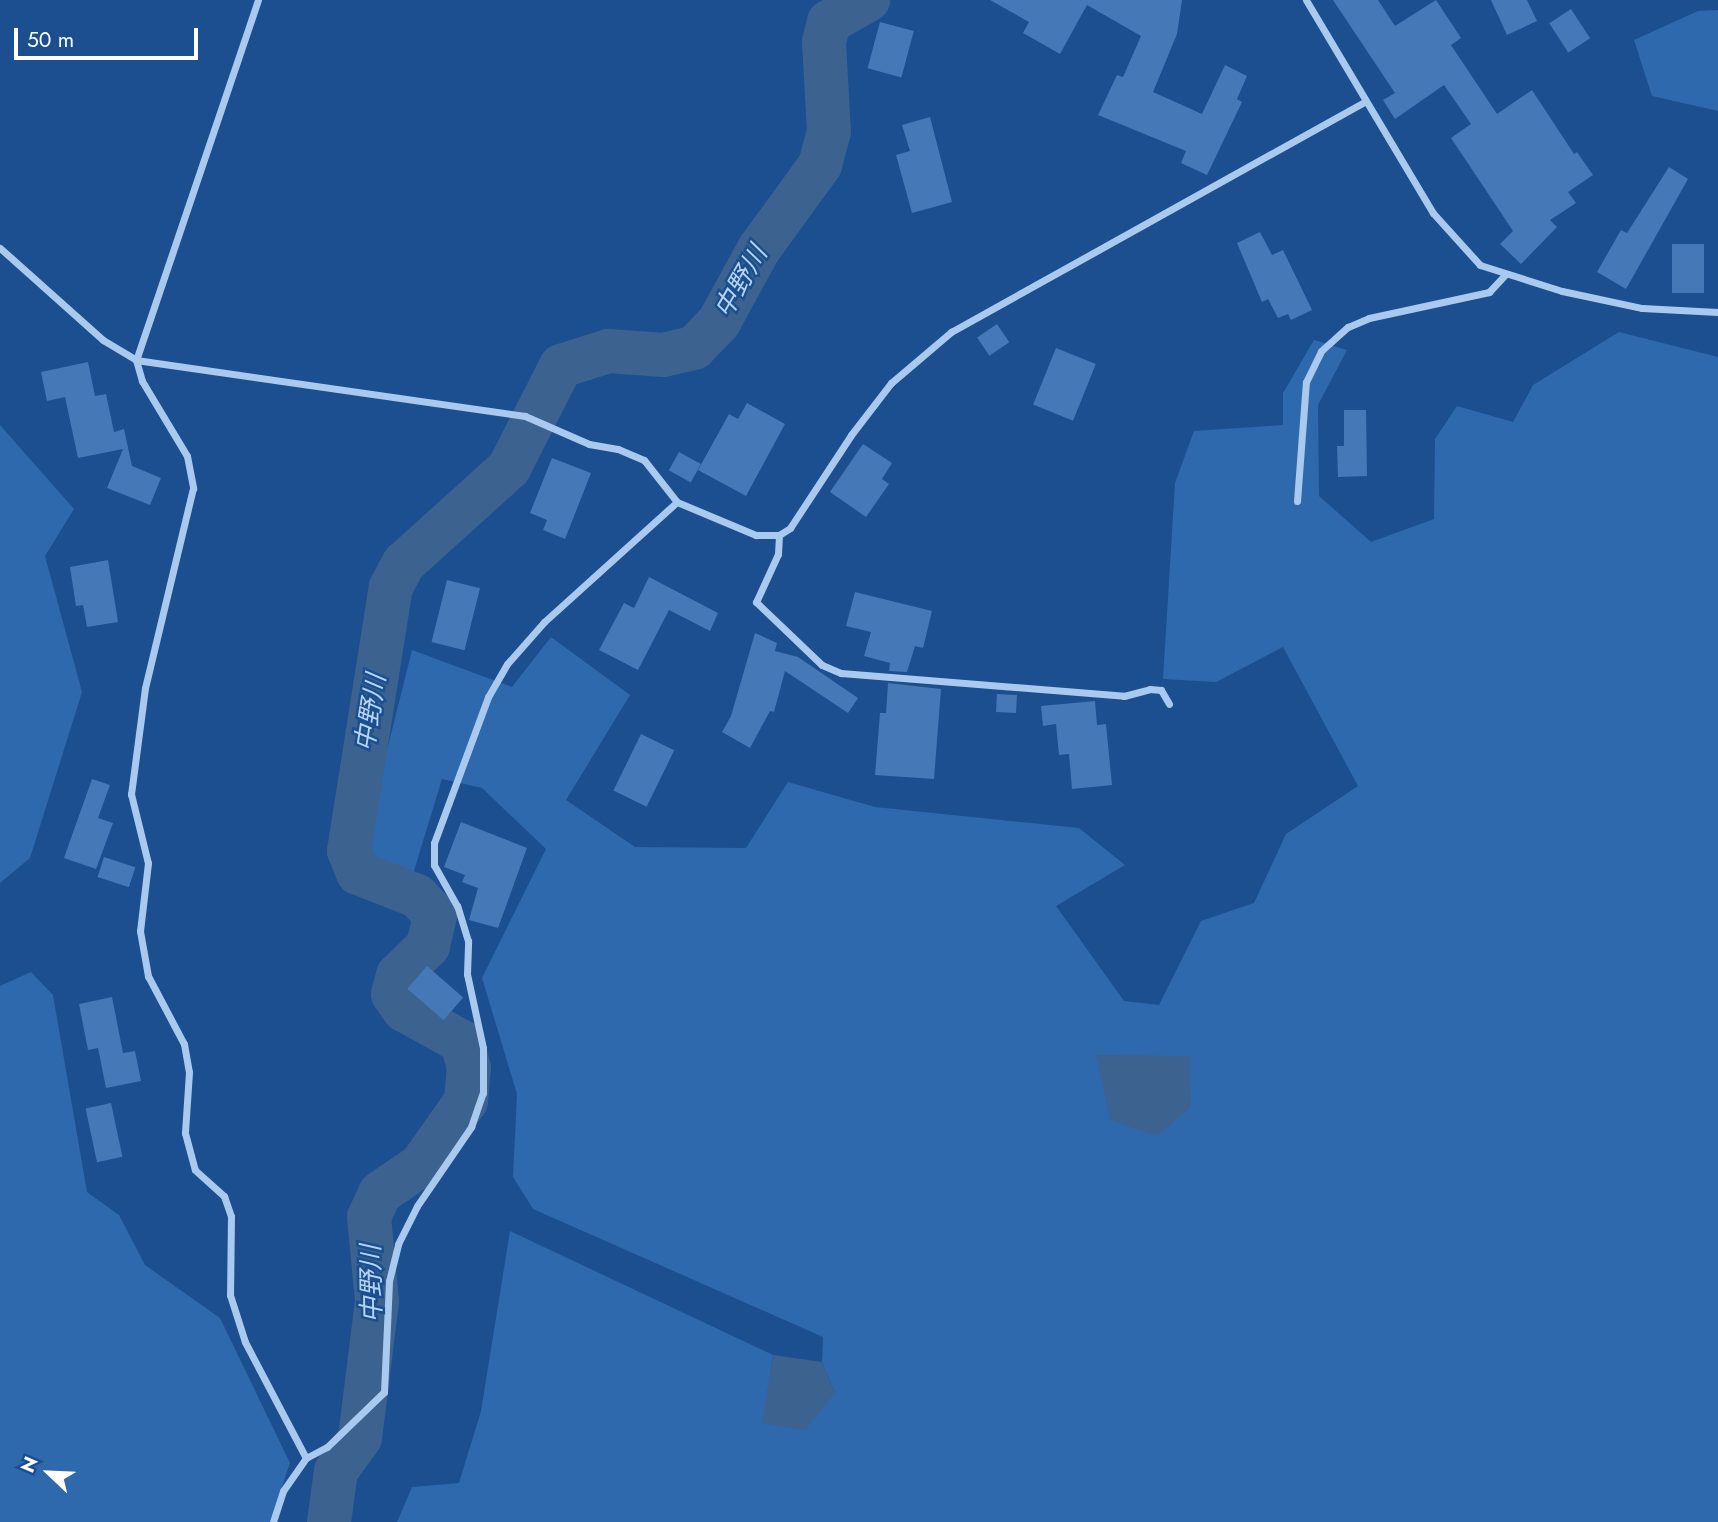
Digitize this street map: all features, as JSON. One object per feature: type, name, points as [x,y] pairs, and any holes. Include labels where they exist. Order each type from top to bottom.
[{"type":"street","points":[[258,0],[136,360],[142,381],[187,456],[193,488],[145,688],[131,794],[148,863],[142,942],[148,976],[184,1044],[189,1072],[185,1133],[195,1170],[224,1196],[231,1216],[230,1295],[245,1342],[306,1458]]},
{"type":"street","points":[[1306,0],[1364,102],[1433,213],[1480,265],[1505,275],[1642,308],[1718,312]]},
{"type":"street","points":[[0,248],[103,340],[136,360],[525,416],[589,444],[618,449],[644,460],[677,502],[756,535],[779,535],[790,528],[851,435],[891,383],[951,332],[1364,102]]},
{"type":"street","points":[[1297,501],[1306,382],[1321,351],[1348,327],[1369,318],[1489,292],[1505,275]]},
{"type":"street","points":[[273,1522],[283,1491],[306,1458],[327,1447],[384,1392],[390,1281],[398,1244],[417,1206],[471,1127],[484,1093],[483,1048],[467,974],[468,941],[457,906],[434,865],[434,843],[488,697],[507,664],[544,622],[677,502]]},
{"type":"street","points":[[779,535],[778,554],[756,602],[821,665],[841,673],[1124,696],[1150,689],[1161,690],[1169,704]]},
{"type":"shaded area","points":[[1718,10],[1718,111],[1652,96],[1634,40],[1698,11]]},
{"type":"shaded area","points":[[1619,332],[1718,357],[1718,1522],[397,1522],[412,1487],[459,1483],[481,1411],[510,1231],[773,1355],[763,1423],[835,1393],[822,1362],[823,1337],[533,1209],[513,1177],[517,1094],[482,978],[546,849],[482,788],[442,779],[409,887],[360,858],[412,650],[512,687],[551,637],[630,695],[566,800],[635,847],[746,848],[788,782],[875,807],[1079,828],[1125,865],[1056,906],[1124,1001],[1159,1005],[1201,921],[1254,903],[1286,834],[1358,786],[1283,647],[1216,682],[1163,679],[1175,483],[1194,431],[1283,425],[1283,393],[1314,340],[1347,350],[1318,405],[1319,496],[1371,542],[1434,519],[1435,439],[1457,406],[1513,422],[1533,385]]},
{"type":"shaded area","points":[[0,425],[74,509],[45,556],[82,692],[30,858],[0,883]]},
{"type":"shaded area","points":[[31,972],[53,995],[87,1192],[119,1215],[145,1265],[220,1318],[290,1463],[270,1522],[0,1522],[0,986]]},
{"type":"shaded area","points":[[1096,1055],[1189,1056],[1191,1107],[1157,1136],[1110,1120]]},
{"type":"shaded area","points":[[773,1355],[822,1362],[835,1393],[805,1430],[762,1423]]},
{"type":"building","points":[[990,0],[1182,0],[1177,34],[1153,92],[1202,114],[1225,65],[1247,76],[1237,99],[1242,102],[1207,175],[1181,163],[1186,151],[1098,115],[1117,75],[1123,77],[1141,36],[1087,5],[1060,54],[1023,33],[1029,22]]},
{"type":"building","points":[[1333,0],[1378,0],[1395,26],[1436,0],[1461,38],[1451,45],[1497,114],[1532,90],[1574,154],[1577,152],[1593,175],[1568,192],[1576,203],[1550,220],[1557,227],[1521,264],[1500,244],[1513,231],[1451,138],[1471,124],[1444,85],[1395,119],[1383,100],[1395,93]]},
{"type":"building","points":[[1491,0],[1527,0],[1537,21],[1507,35]]},
{"type":"building","points":[[1571,9],[1590,38],[1568,53],[1549,23]]},
{"type":"building","points":[[880,22],[914,31],[901,77],[868,68]]},
{"type":"building","points":[[930,117],[952,202],[912,213],[896,155],[910,151],[902,125]]},
{"type":"building","points":[[1669,167],[1688,179],[1626,289],[1597,272],[1621,230],[1627,233]]},
{"type":"building","points":[[1260,232],[1272,255],[1283,250],[1312,310],[1291,320],[1288,314],[1278,318],[1268,299],[1262,302],[1237,243]]},
{"type":"building","points":[[1672,244],[1704,244],[1704,293],[1672,293]]},
{"type":"building","points":[[997,324],[1009,342],[989,356],[977,337]]},
{"type":"building","points":[[1056,348],[1096,364],[1073,421],[1033,405]]},
{"type":"building","points":[[88,362],[95,396],[106,394],[114,432],[124,429],[132,466],[161,478],[150,505],[107,488],[123,449],[78,458],[65,397],[47,401],[41,372]]},
{"type":"building","points":[[747,403],[785,424],[746,496],[698,470],[729,414],[738,419]]},
{"type":"building","points":[[1344,410],[1366,410],[1367,476],[1338,477],[1337,446],[1344,446]]},
{"type":"building","points":[[863,444],[892,463],[882,479],[889,484],[866,517],[830,492]]},
{"type":"building","points":[[679,452],[701,464],[691,482],[669,470]]},
{"type":"building","points":[[552,458],[591,473],[565,539],[543,530],[547,520],[530,513]]},
{"type":"building","points":[[108,560],[118,622],[87,627],[83,605],[76,606],[70,567]]},
{"type":"building","points":[[649,577],[718,613],[710,631],[669,610],[638,670],[599,650],[624,603],[634,608]]},
{"type":"building","points":[[447,580],[480,588],[465,650],[432,642]]},
{"type":"building","points":[[855,592],[932,611],[923,648],[915,646],[907,672],[889,671],[890,663],[864,656],[871,632],[846,626]]},
{"type":"building","points":[[755,633],[777,643],[775,651],[798,657],[858,698],[848,713],[785,671],[774,712],[770,711],[750,748],[722,732],[731,716]]},
{"type":"building","points":[[888,683],[941,689],[934,779],[875,775],[880,713],[886,713]]},
{"type":"building","points":[[997,694],[1017,695],[1016,713],[996,712]]},
{"type":"building","points":[[1095,701],[1097,725],[1106,724],[1112,785],[1072,789],[1069,754],[1059,755],[1056,724],[1043,726],[1041,706]]},
{"type":"building","points":[[641,734],[674,750],[647,807],[613,791]]},
{"type":"building","points":[[92,779],[110,785],[98,818],[113,823],[96,869],[64,858]]},
{"type":"building","points":[[461,822],[527,848],[498,928],[469,920],[478,888],[462,882],[465,875],[444,867]]},
{"type":"building","points":[[104,857],[135,867],[129,887],[98,877]]},
{"type":"building","points":[[427,966],[463,997],[444,1020],[407,989]]},
{"type":"building","points":[[112,997],[123,1053],[135,1051],[141,1081],[106,1088],[98,1048],[88,1050],[79,1004]]},
{"type":"building","points":[[111,1103],[122,1157],[97,1162],[86,1108]]},
{"type":"waterway","name":"中野川","points":[[329,1522],[336,1471],[360,1438],[377,1301],[369,1217],[380,1193],[421,1165],[466,1101],[469,1068],[462,1042],[404,1010],[393,994],[398,975],[428,946],[435,915],[417,896],[358,873],[349,851],[391,587],[404,563],[509,468],[561,366],[609,351],[663,355],[694,348],[719,322],[759,249],[820,165],[829,132],[824,42],[829,22],[868,0]]}]
